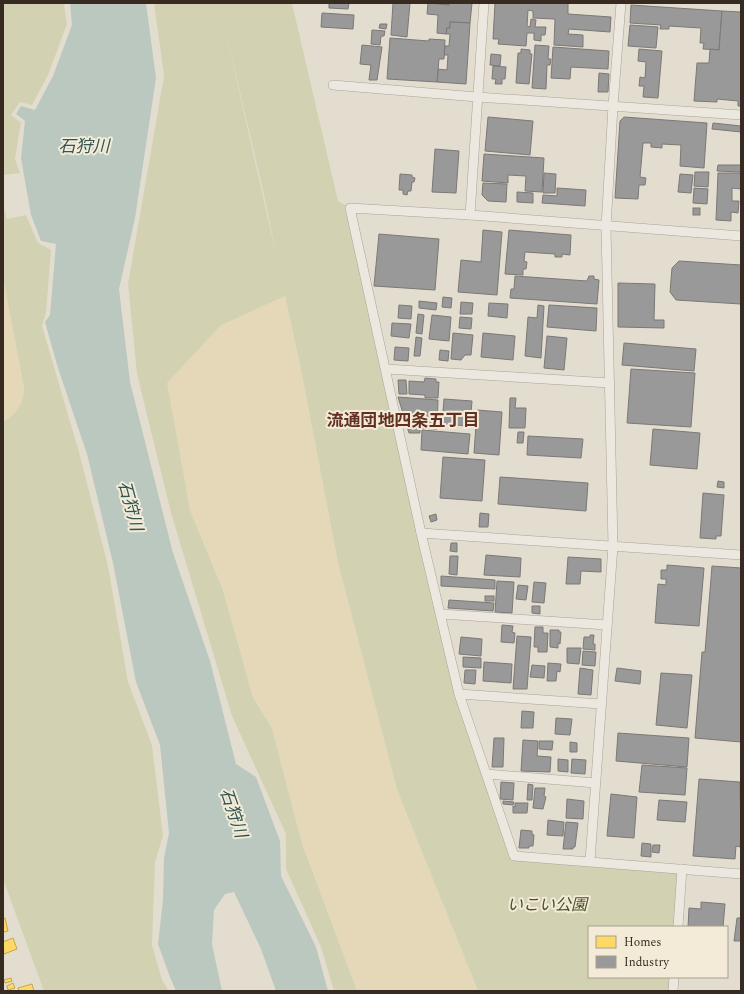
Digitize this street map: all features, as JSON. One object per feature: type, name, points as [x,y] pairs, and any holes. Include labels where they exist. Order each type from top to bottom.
[{"type":"street","points":[[470,215],[484,3]]},
{"type":"street","points":[[590,861],[613,546],[606,226],[612,106],[621,3]]},
{"type":"street","points":[[333,85],[477,97],[741,115]]},
{"type":"street","points":[[741,236],[470,215],[350,208],[459,694],[514,856],[741,874]]},
{"type":"street","points":[[386,369],[610,383]]},
{"type":"street","points":[[422,532],[741,555]]},
{"type":"street","points":[[441,614],[607,625]]},
{"type":"street","points":[[459,694],[601,704]]},
{"type":"street","points":[[487,774],[595,782]]},
{"type":"street","points":[[678,926],[682,869]]},
{"type":"street","points":[[673,991],[674,978]]},
{"type":"green space","points":[[3,3],[64,3],[67,24],[48,75],[32,105],[20,102],[11,115],[21,123],[15,159],[20,173],[3,175]]},
{"type":"green space","name":"いこい公園","points":[[154,3],[292,3],[338,201],[350,208],[459,694],[514,856],[682,869],[677,926],[588,926],[588,978],[672,978],[671,991],[478,991],[397,790],[338,563],[301,370],[285,296],[190,510],[223,590],[253,697],[272,728],[302,843],[357,991],[334,991],[321,947],[286,869],[286,834],[232,716],[171,513],[137,374],[128,284],[164,76]],"holes":[[[224,24],[264,195],[276,254]]]},
{"type":"green space","points":[[3,206],[7,219],[26,215],[38,243],[51,250],[46,313],[42,326],[79,452],[108,566],[128,682],[152,745],[163,836],[155,862],[152,945],[162,980],[169,991],[44,991],[3,879]]},
{"type":"sand","points":[[3,277],[24,393],[19,408],[3,422]]},
{"type":"sand","points":[[285,296],[301,370],[338,563],[397,790],[478,991],[357,991],[302,843],[272,728],[253,697],[223,590],[190,510],[167,383],[221,325]]},
{"type":"water","name":"石狩川","points":[[70,3],[146,3],[156,78],[135,218],[119,289],[130,382],[173,553],[210,661],[236,764],[256,777],[280,841],[281,876],[316,947],[328,991],[276,991],[261,949],[234,892],[225,894],[214,910],[212,944],[222,991],[176,991],[158,944],[163,900],[164,858],[169,833],[160,745],[136,682],[113,563],[87,454],[58,368],[45,322],[50,315],[56,244],[41,241],[31,215],[21,158],[25,121],[16,114],[21,106],[35,110],[53,76],[72,25]]},
{"type":"building: Homes","points":[[5,918],[8,931],[3,932],[3,919]]},
{"type":"building: Homes","points":[[13,938],[17,949],[4,954],[3,942]]},
{"type":"building: Homes","points":[[11,978],[12,981],[5,983],[4,980]]},
{"type":"building: Homes","points":[[13,983],[15,988],[8,990],[7,986]]},
{"type":"building: Homes","points":[[32,984],[34,991],[19,991],[18,988]]},
{"type":"building: Industry","points":[[329,3],[349,3],[348,9],[329,8]]},
{"type":"building: Industry","points":[[393,3],[410,3],[407,37],[391,35]]},
{"type":"building: Industry","points":[[428,3],[449,3],[449,5]]},
{"type":"building: Industry","points":[[428,3],[449,5],[449,3],[472,3],[470,23],[450,22],[450,28],[447,28],[446,34],[437,33],[438,15],[427,14]]},
{"type":"building: Industry","points":[[495,3],[568,3],[568,14],[611,17],[610,32],[569,29],[568,34],[583,35],[583,47],[554,45],[555,19],[533,18],[533,11],[528,10],[527,26],[530,27],[531,19],[536,20],[535,27],[546,27],[545,35],[541,35],[541,41],[534,40],[534,33],[527,33],[526,46],[498,44],[499,39],[493,39]]},
{"type":"building: Industry","points":[[631,5],[722,11],[719,50],[703,49],[704,43],[700,43],[701,28],[669,26],[669,29],[660,29],[661,25],[630,23]]},
{"type":"building: Industry","points":[[722,11],[741,12],[741,106],[738,106],[738,101],[717,99],[717,102],[694,101],[697,63],[709,63],[710,49],[719,50]]},
{"type":"building: Industry","points":[[322,13],[354,15],[353,29],[321,27]]},
{"type":"building: Industry","points":[[450,22],[470,23],[466,84],[437,82],[438,69],[447,70],[448,55],[444,55],[445,46],[449,46],[450,34],[446,34],[447,28],[450,28]]},
{"type":"building: Industry","points":[[380,24],[387,24],[386,29],[379,28]]},
{"type":"building: Industry","points":[[630,25],[658,27],[656,48],[628,46]]},
{"type":"building: Industry","points":[[372,30],[385,31],[384,36],[381,36],[380,45],[371,44]]},
{"type":"building: Industry","points":[[390,38],[429,41],[429,39],[445,40],[444,59],[439,59],[437,82],[387,79]]},
{"type":"building: Industry","points":[[362,45],[382,47],[377,80],[369,80],[371,65],[360,64]]},
{"type":"building: Industry","points":[[535,45],[549,46],[548,59],[551,59],[550,65],[547,65],[546,89],[532,88]]},
{"type":"building: Industry","points":[[553,47],[609,51],[608,69],[571,67],[570,79],[551,78]]},
{"type":"building: Industry","points":[[521,49],[530,50],[530,54],[532,54],[529,84],[516,83],[518,53],[521,53]]},
{"type":"building: Industry","points":[[639,49],[662,51],[658,98],[643,97],[644,86],[639,86],[640,77],[645,78],[646,62],[638,61]]},
{"type":"building: Industry","points":[[491,54],[501,55],[500,66],[490,65]]},
{"type":"building: Industry","points":[[493,66],[506,67],[505,79],[502,79],[502,84],[495,84],[496,79],[492,79]]},
{"type":"building: Industry","points":[[599,73],[609,74],[608,92],[598,92]]},
{"type":"building: Industry","points":[[488,117],[533,121],[530,155],[485,151]]},
{"type":"building: Industry","points":[[624,117],[707,123],[704,168],[680,166],[681,145],[662,144],[662,148],[651,147],[651,143],[643,143],[640,177],[646,178],[645,185],[639,185],[638,199],[615,198],[620,121]]},
{"type":"building: Industry","points":[[713,123],[741,126],[741,132],[712,129]]},
{"type":"building: Industry","points":[[435,149],[459,151],[456,193],[432,192]]},
{"type":"building: Industry","points":[[484,154],[544,158],[542,192],[525,191],[526,176],[508,175],[508,183],[482,181]]},
{"type":"building: Industry","points":[[718,165],[741,165],[741,172],[717,171]]},
{"type":"building: Industry","points":[[695,172],[709,172],[708,187],[694,186]]},
{"type":"building: Industry","points":[[544,173],[556,174],[555,193],[543,193]]},
{"type":"building: Industry","points":[[718,173],[741,173],[741,189],[732,188],[732,201],[739,201],[738,213],[731,212],[731,221],[716,220]]},
{"type":"building: Industry","points":[[400,174],[412,175],[412,177],[415,178],[414,182],[412,182],[411,191],[408,191],[407,195],[403,194],[403,190],[399,190]]},
{"type":"building: Industry","points":[[680,174],[693,175],[691,193],[678,192]]},
{"type":"building: Industry","points":[[483,183],[507,184],[506,202],[488,201],[482,195]]},
{"type":"building: Industry","points":[[557,188],[586,190],[585,206],[542,203],[543,195],[557,196]]},
{"type":"building: Industry","points":[[694,188],[708,189],[707,204],[693,203]]},
{"type":"building: Industry","points":[[517,192],[533,193],[533,203],[517,202]]},
{"type":"building: Industry","points":[[693,208],[700,208],[700,215],[693,215]]},
{"type":"building: Industry","points":[[483,230],[502,232],[497,295],[458,292],[461,260],[481,262]]},
{"type":"building: Industry","points":[[509,230],[571,235],[570,255],[562,254],[562,257],[555,257],[555,254],[525,252],[524,261],[527,262],[526,269],[523,269],[523,275],[505,274]]},
{"type":"building: Industry","points":[[379,234],[439,239],[435,290],[374,286]]},
{"type":"building: Industry","points":[[679,261],[741,265],[741,304],[676,300],[670,292],[672,268]]},
{"type":"building: Industry","points":[[515,276],[587,281],[589,276],[594,276],[594,279],[599,280],[597,304],[510,298],[511,289],[514,289]]},
{"type":"building: Industry","points":[[618,283],[655,284],[654,320],[664,320],[664,328],[618,327]]},
{"type":"building: Industry","points":[[443,297],[452,298],[451,308],[442,307]]},
{"type":"building: Industry","points":[[419,301],[437,303],[436,310],[419,308]]},
{"type":"building: Industry","points":[[461,302],[473,303],[472,314],[460,314]]},
{"type":"building: Industry","points":[[489,303],[508,304],[507,318],[488,316]]},
{"type":"building: Industry","points":[[399,305],[412,306],[411,319],[398,318]]},
{"type":"building: Industry","points":[[538,305],[544,306],[541,358],[525,356],[528,317],[537,318]]},
{"type":"building: Industry","points":[[549,305],[597,308],[596,331],[547,327]]},
{"type":"building: Industry","points":[[418,314],[424,315],[422,334],[416,333]]},
{"type":"building: Industry","points":[[432,315],[451,317],[449,341],[429,339]]},
{"type":"building: Industry","points":[[460,317],[472,318],[471,329],[459,328]]},
{"type":"building: Industry","points":[[392,323],[411,324],[409,338],[391,336]]},
{"type":"building: Industry","points":[[453,333],[473,335],[471,355],[465,355],[461,360],[451,359]]},
{"type":"building: Industry","points":[[483,333],[515,336],[513,360],[481,357]]},
{"type":"building: Industry","points":[[547,336],[567,338],[564,370],[544,368]]},
{"type":"building: Industry","points":[[416,337],[422,338],[420,356],[414,356]]},
{"type":"building: Industry","points":[[624,343],[696,349],[694,371],[622,365]]},
{"type":"building: Industry","points":[[395,347],[409,348],[408,361],[394,360]]},
{"type":"building: Industry","points":[[440,350],[449,351],[448,361],[439,360]]},
{"type":"building: Industry","points":[[631,369],[695,373],[691,427],[627,423]]},
{"type":"building: Industry","points":[[425,378],[436,379],[436,382],[439,382],[438,398],[425,398],[425,395],[409,394],[409,381],[424,382]]},
{"type":"building: Industry","points":[[398,380],[406,380],[407,394],[399,394]]},
{"type":"building: Industry","points":[[398,397],[438,400],[437,429],[420,428],[420,433],[409,433]]},
{"type":"building: Industry","points":[[510,398],[516,398],[515,408],[526,408],[525,428],[509,428]]},
{"type":"building: Industry","points":[[444,399],[472,401],[470,426],[442,424]]},
{"type":"building: Industry","points":[[477,410],[502,412],[499,455],[474,453]]},
{"type":"building: Industry","points":[[653,429],[700,433],[697,469],[650,465]]},
{"type":"building: Industry","points":[[422,430],[470,434],[468,454],[421,450]]},
{"type":"building: Industry","points":[[518,432],[524,432],[523,443],[517,443]]},
{"type":"building: Industry","points":[[528,436],[583,439],[581,458],[527,455]]},
{"type":"building: Industry","points":[[443,457],[485,460],[482,501],[440,498]]},
{"type":"building: Industry","points":[[500,477],[588,483],[586,511],[498,504]]},
{"type":"building: Industry","points":[[718,481],[724,482],[724,488],[717,487]]},
{"type":"building: Industry","points":[[703,493],[724,495],[721,536],[716,536],[716,539],[700,538]]},
{"type":"building: Industry","points":[[480,513],[489,514],[488,527],[479,527]]},
{"type":"building: Industry","points":[[436,514],[437,520],[431,522],[429,516]]},
{"type":"building: Industry","points":[[451,543],[457,543],[457,552],[450,551]]},
{"type":"building: Industry","points":[[486,555],[521,558],[520,577],[484,575]]},
{"type":"building: Industry","points":[[450,556],[458,556],[457,575],[449,574]]},
{"type":"building: Industry","points":[[568,557],[601,559],[601,572],[581,571],[580,584],[566,584]]},
{"type":"building: Industry","points":[[667,565],[704,568],[699,626],[655,623],[658,584],[666,585],[666,579],[661,579],[661,570],[667,570]]},
{"type":"building: Industry","points":[[712,566],[741,568],[741,742],[695,738],[702,652],[705,652]]},
{"type":"building: Industry","points":[[441,576],[495,580],[495,589],[441,586]]},
{"type":"building: Industry","points":[[497,581],[514,582],[512,613],[495,612]]},
{"type":"building: Industry","points":[[534,582],[546,583],[544,603],[532,602]]},
{"type":"building: Industry","points":[[518,585],[528,586],[526,600],[516,599]]},
{"type":"building: Industry","points":[[485,596],[494,596],[494,601],[485,601]]},
{"type":"building: Industry","points":[[449,600],[494,603],[493,611],[448,608]]},
{"type":"building: Industry","points":[[532,606],[540,606],[540,614],[532,613]]},
{"type":"building: Industry","points":[[502,625],[513,626],[512,632],[515,633],[514,643],[501,642]]},
{"type":"building: Industry","points":[[535,627],[543,627],[543,633],[548,633],[547,652],[538,652],[538,647],[534,647]]},
{"type":"building: Industry","points":[[550,630],[559,630],[559,632],[561,632],[560,644],[558,643],[558,648],[550,647]]},
{"type":"building: Industry","points":[[590,635],[594,635],[593,644],[595,644],[595,650],[583,649],[584,637],[590,637]]},
{"type":"building: Industry","points":[[517,636],[531,637],[527,689],[513,689]]},
{"type":"building: Industry","points":[[461,637],[482,639],[481,656],[459,654]]},
{"type":"building: Industry","points":[[567,648],[581,648],[579,664],[567,663]]},
{"type":"building: Industry","points":[[583,651],[596,652],[595,666],[582,665]]},
{"type":"building: Industry","points":[[463,657],[481,658],[481,668],[463,667]]},
{"type":"building: Industry","points":[[484,662],[512,664],[511,683],[483,681]]},
{"type":"building: Industry","points":[[548,663],[561,664],[560,672],[557,671],[556,681],[547,681]]},
{"type":"building: Industry","points":[[532,665],[545,666],[544,678],[530,677]]},
{"type":"building: Industry","points":[[580,668],[593,670],[591,695],[578,694]]},
{"type":"building: Industry","points":[[617,668],[641,671],[640,684],[615,681]]},
{"type":"building: Industry","points":[[465,670],[476,670],[475,684],[464,683]]},
{"type":"building: Industry","points":[[661,673],[692,675],[687,728],[656,725]]},
{"type":"building: Industry","points":[[522,711],[534,712],[533,728],[521,728]]},
{"type":"building: Industry","points":[[556,718],[572,719],[570,735],[555,734]]},
{"type":"building: Industry","points":[[618,733],[689,738],[687,767],[616,761]]},
{"type":"building: Industry","points":[[494,738],[504,738],[503,767],[492,767]]},
{"type":"building: Industry","points":[[523,740],[538,741],[537,756],[551,757],[550,772],[521,771]]},
{"type":"building: Industry","points":[[539,741],[553,741],[552,750],[539,749]]},
{"type":"building: Industry","points":[[570,742],[577,743],[577,752],[570,752]]},
{"type":"building: Industry","points":[[558,759],[568,760],[568,772],[558,771]]},
{"type":"building: Industry","points":[[572,759],[586,760],[585,774],[571,773]]},
{"type":"building: Industry","points":[[642,765],[687,768],[685,795],[639,792]]},
{"type":"building: Industry","points":[[699,779],[740,782],[741,837],[740,847],[736,846],[735,859],[693,856]]},
{"type":"building: Industry","points":[[501,782],[514,783],[513,800],[500,799]]},
{"type":"building: Industry","points":[[528,784],[533,785],[532,800],[527,800]]},
{"type":"building: Industry","points":[[535,788],[545,788],[544,796],[546,797],[543,809],[533,808]]},
{"type":"building: Industry","points":[[611,794],[637,797],[634,838],[607,836]]},
{"type":"building: Industry","points":[[567,799],[584,801],[583,819],[566,818]]},
{"type":"building: Industry","points":[[659,800],[687,802],[685,822],[657,820]]},
{"type":"building: Industry","points":[[503,801],[514,802],[513,805],[503,804]]},
{"type":"building: Industry","points":[[515,803],[528,803],[527,813],[513,813],[513,806],[515,807]]},
{"type":"building: Industry","points":[[548,820],[564,822],[563,836],[547,835]]},
{"type":"building: Industry","points":[[566,822],[578,823],[575,847],[573,847],[573,849],[563,849]]},
{"type":"building: Industry","points":[[521,830],[532,831],[532,834],[534,835],[533,846],[529,846],[529,848],[519,848]]},
{"type":"building: Industry","points":[[642,843],[651,844],[651,857],[641,856]]},
{"type":"building: Industry","points":[[653,845],[660,845],[659,853],[652,852]]},
{"type":"building: Industry","points":[[701,902],[725,904],[723,926],[688,926],[689,908],[701,909]]},
{"type":"building: Industry","points":[[737,918],[741,918],[741,941],[734,941]]},
{"type":"district","name":"流通団地四条五丁目","points":[[403,421]]}]
